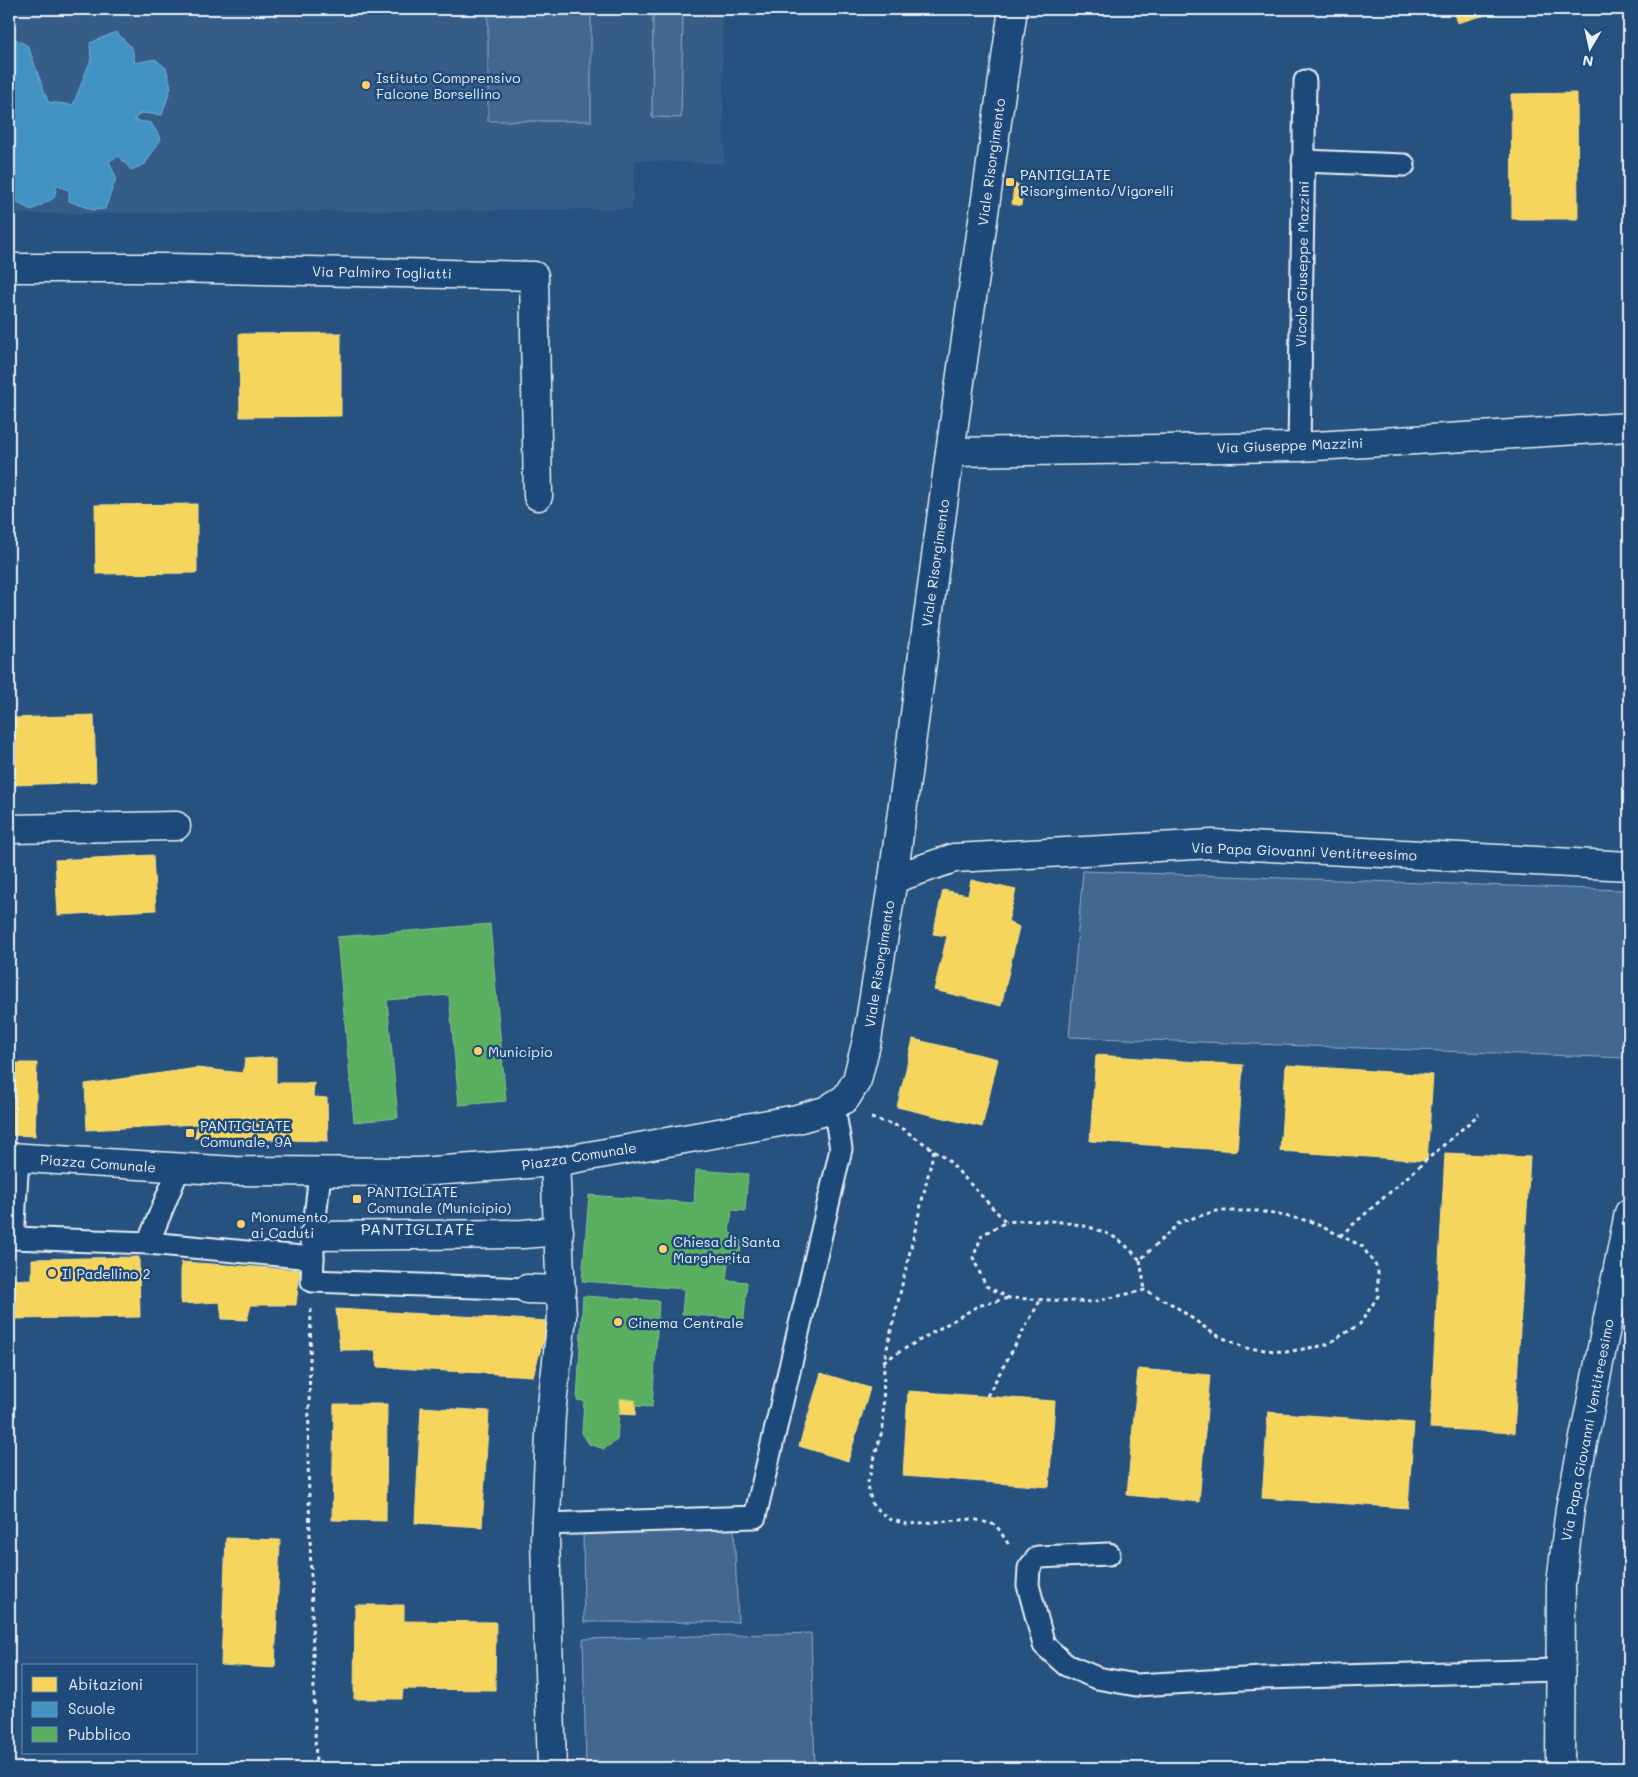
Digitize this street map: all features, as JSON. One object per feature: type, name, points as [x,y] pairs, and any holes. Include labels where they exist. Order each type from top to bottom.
[{"type":"street","name":"Viale Risorgimento","points":[[834,1107],[850,1093],[861,1067],[875,995],[893,879],[950,452],[1013,9]]},
{"type":"street","name":"Via Palmiro Togliatti","points":[[9,268],[171,268],[534,276],[538,496]]},
{"type":"street","name":"Via Giuseppe Mazzini","points":[[950,452],[1299,447],[1629,427]]},
{"type":"street","points":[[9,829],[176,826]]},
{"type":"street","name":"Via Papa Giovanni Ventitreesimo","points":[[893,879],[954,858],[1213,844],[1629,866]]},
{"type":"street","name":"Piazza Comunale","points":[[13,1158],[179,1168],[320,1173],[419,1172],[555,1162],[797,1119],[834,1107]]},
{"type":"street","points":[[552,1768],[546,1524],[549,1452],[562,1317],[555,1162]]},
{"type":"street","name":"Via Papa Giovanni Ventitreesimo","points":[[1560,1768],[1559,1670],[1561,1584],[1570,1508],[1629,1213]]},
{"type":"street","points":[[313,1247],[559,1231]]},
{"type":"street","points":[[527,1289],[562,1290]]},
{"type":"lane","name":"Vicolo Giuseppe Mazzini","points":[[1299,447],[1305,81]]},
{"type":"lane","points":[[1303,161],[1404,165]]},
{"type":"lane","points":[[546,1524],[755,1516],[840,1149],[834,1107]]},
{"type":"lane","name":"Piazza Comunale","points":[[13,1158],[13,1238],[313,1247]]},
{"type":"lane","name":"Piazza Comunale","points":[[148,1243],[179,1168]]},
{"type":"lane","points":[[320,1173],[313,1247],[312,1281],[527,1289]]},
{"type":"lane","points":[[1109,1554],[1038,1557],[1029,1568],[1028,1585],[1044,1645],[1066,1665],[1097,1678],[1136,1685],[1262,1678],[1559,1670]]},
{"type":"path","points":[[834,1107],[898,1126],[946,1158],[1006,1222]]},
{"type":"path","points":[[1340,1236],[1479,1114]]},
{"type":"path","points":[[934,1150],[884,1361],[883,1427],[867,1486],[873,1506],[889,1519],[907,1524],[972,1519],[996,1525],[1010,1546]]},
{"type":"path","points":[[884,1361],[978,1306],[1009,1298],[1092,1302],[1145,1290],[1175,1306],[1214,1334],[1246,1348],[1286,1352],[1326,1344],[1360,1324],[1378,1296],[1378,1269],[1362,1246],[1302,1220],[1258,1211],[1216,1211],[1180,1222],[1140,1260]]},
{"type":"path","points":[[1009,1298],[986,1286],[973,1258],[982,1235],[1006,1222],[1021,1220],[1090,1226],[1120,1241],[1140,1260],[1145,1290]]},
{"type":"path","points":[[312,1281],[308,1459],[316,1768]]},
{"type":"path","points":[[987,1396],[1041,1299]]},
{"type":"shaded area","name":"Istituto Comprensivo Falcone Borsellino","points":[[9,9],[722,9],[724,164],[635,160],[632,209],[9,214]]},
{"type":"shaded area","points":[[488,9],[591,9],[591,121],[488,121]]},
{"type":"shaded area","points":[[653,9],[683,9],[681,118],[652,117]]},
{"type":"shaded area","points":[[1083,871],[1623,890],[1626,1058],[1069,1037]]},
{"type":"shaded area","points":[[734,1526],[738,1622],[584,1622],[583,1527]]},
{"type":"shaded area","points":[[811,1633],[815,1768],[586,1768],[583,1639]]},
{"type":"building: Abitazioni","points":[[1453,9],[1507,9],[1457,23]]},
{"type":"building: Abitazioni","points":[[1577,93],[1578,219],[1512,219],[1511,94]]},
{"type":"building: Abitazioni","points":[[1014,184],[1023,186],[1021,206],[1012,204]]},
{"type":"building: Abitazioni","points":[[341,333],[341,416],[240,417],[239,334]]},
{"type":"building: Abitazioni","points":[[197,504],[197,573],[96,574],[95,505]]},
{"type":"building: Abitazioni","points":[[94,715],[96,782],[15,785],[12,718]]},
{"type":"building: Abitazioni","points":[[153,855],[156,910],[58,915],[55,860]]},
{"type":"building: Abitazioni","points":[[971,880],[1016,890],[1008,921],[1019,927],[1001,1006],[934,990],[947,936],[933,934],[943,890],[968,895]]},
{"type":"building: Abitazioni","points":[[913,1039],[998,1059],[982,1127],[897,1107]]},
{"type":"building: Abitazioni","points":[[1096,1055],[1243,1065],[1237,1151],[1090,1141]]},
{"type":"building: Abitazioni","points":[[276,1057],[276,1083],[314,1083],[313,1097],[327,1098],[328,1141],[194,1138],[198,1124],[87,1130],[85,1084],[197,1068],[243,1073],[245,1059]]},
{"type":"building: Abitazioni","points":[[9,1063],[37,1063],[35,1136],[9,1135]]},
{"type":"building: Abitazioni","points":[[1286,1065],[1433,1075],[1427,1161],[1280,1151]]},
{"type":"building: Abitazioni","points":[[1445,1153],[1530,1157],[1514,1433],[1430,1428]]},
{"type":"building: Abitazioni","points":[[139,1257],[140,1317],[9,1319],[9,1280],[32,1279],[32,1259]]},
{"type":"building: Abitazioni","points":[[181,1262],[300,1270],[296,1305],[251,1305],[247,1320],[222,1319],[220,1302],[181,1304]]},
{"type":"building: Abitazioni","points":[[336,1309],[549,1321],[533,1376],[378,1367],[375,1350],[340,1350]]},
{"type":"building: Abitazioni","points":[[1138,1369],[1210,1375],[1199,1502],[1127,1495]]},
{"type":"building: Abitazioni","points":[[821,1373],[870,1388],[848,1461],[799,1446]]},
{"type":"building: Abitazioni","points":[[908,1391],[1055,1401],[1049,1487],[903,1476]]},
{"type":"building: Abitazioni","points":[[620,1398],[636,1400],[635,1415],[619,1414]]},
{"type":"building: Abitazioni","points":[[334,1404],[387,1404],[386,1521],[332,1520]]},
{"type":"building: Abitazioni","points":[[421,1407],[489,1411],[482,1527],[415,1523]]},
{"type":"building: Abitazioni","points":[[1268,1412],[1414,1423],[1408,1508],[1262,1498]]},
{"type":"building: Abitazioni","points":[[226,1538],[280,1540],[275,1668],[221,1665]]},
{"type":"building: Abitazioni","points":[[355,1605],[404,1605],[404,1621],[496,1622],[495,1690],[403,1689],[402,1699],[354,1699]]},
{"type":"building: Scuole","points":[[116,32],[132,48],[135,63],[155,59],[166,68],[171,87],[162,115],[141,113],[134,120],[151,123],[161,139],[145,164],[131,170],[119,156],[109,161],[116,178],[105,209],[93,210],[69,201],[69,190],[57,186],[54,198],[32,210],[17,203],[9,184],[9,177],[16,165],[9,159],[9,39],[12,37],[28,46],[48,102],[73,105],[91,59],[90,43]]},
{"type":"building: Pubblico","name":"Municipio","points":[[490,924],[506,1101],[459,1105],[449,995],[387,1000],[398,1118],[354,1122],[337,937]]},
{"type":"building: Pubblico","name":"Chiesa di Santa Margherita","points":[[696,1170],[748,1174],[745,1211],[732,1210],[729,1232],[741,1240],[740,1257],[728,1263],[726,1280],[747,1282],[744,1319],[682,1314],[684,1289],[582,1281],[589,1195],[694,1203]]},
{"type":"building: Pubblico","points":[[583,1296],[659,1301],[652,1407],[635,1406],[636,1400],[620,1398],[617,1440],[604,1449],[589,1444],[582,1433],[584,1401],[577,1400]]},
{"type":"place","name":"Istituto Comprensivo Falcone Borsellino","points":[[366,85]]},
{"type":"place","name":"PANTIGLIATE Risorgimento/Vigorelli","points":[[1010,182]]},
{"type":"place","name":"Municipio","points":[[478,1051]]},
{"type":"place","name":"PANTIGLIATE Comunale, 9A","points":[[190,1133]]},
{"type":"place","name":"PANTIGLIATE Comunale (Municipio)","points":[[357,1199]]},
{"type":"place","name":"Monumento ai Caduti","points":[[241,1224]]},
{"type":"place","name":"Chiesa di Santa Margherita","points":[[663,1249]]},
{"type":"place","name":"Il Padellino 2","points":[[52,1273]]},
{"type":"place","name":"Cinema Centrale","points":[[618,1322]]},
{"type":"district","name":"PANTIGLIATE","points":[[418,1228]]}]
